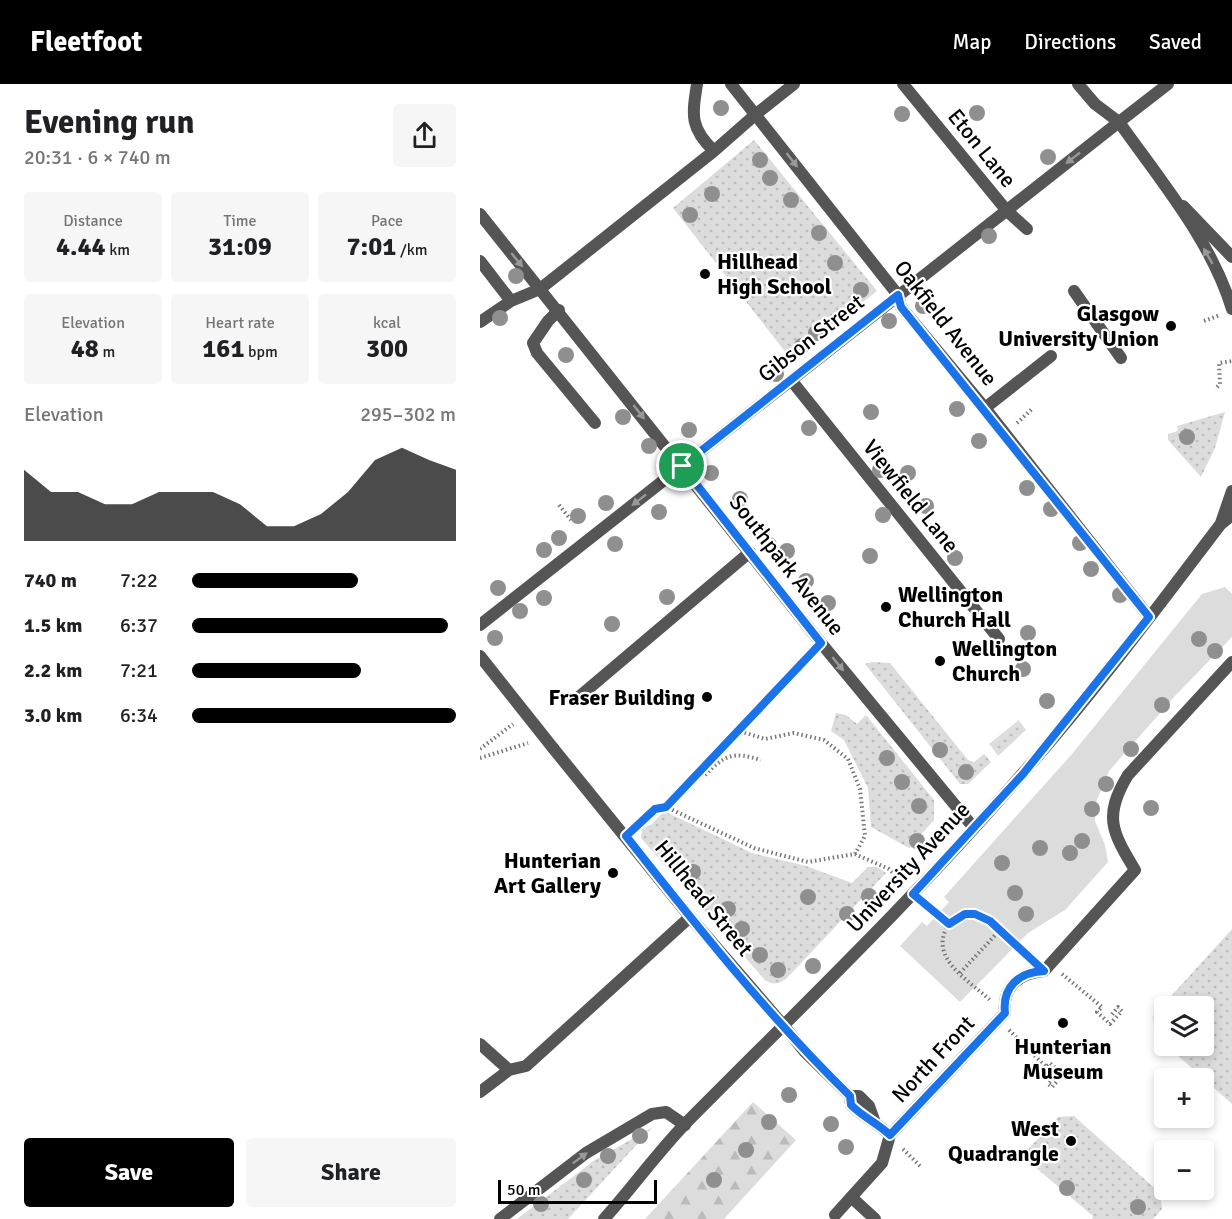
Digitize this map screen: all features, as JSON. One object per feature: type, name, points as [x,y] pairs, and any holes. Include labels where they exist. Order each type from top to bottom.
[{"type":"street","points":[[696,84],[694,111],[698,135],[714,151]]},
{"type":"street","name":"Oakfield Avenue","points":[[731,84],[898,295],[901,307],[985,408],[1149,617]]},
{"type":"street","points":[[480,322],[511,301],[540,289],[714,151],[794,84]]},
{"type":"street","name":"Eton Lane","points":[[903,84],[1006,211],[1027,229]]},
{"type":"street","points":[[1078,84],[1095,104],[1119,122],[1168,190],[1211,260],[1232,309]]},
{"type":"street","name":"Gibson Street","points":[[480,625],[1168,84]]},
{"type":"street","points":[[1168,190],[1232,257]]},
{"type":"street","name":"Southpark Avenue","points":[[480,214],[559,310],[821,643],[974,828]]},
{"type":"street","points":[[480,261],[511,301]]},
{"type":"street","points":[[1074,291],[1121,357]]},
{"type":"street","points":[[559,310],[548,321],[533,343],[537,353],[595,423]]},
{"type":"street","points":[[985,408],[1051,356]]},
{"type":"street","name":"Viewfield Lane","points":[[791,380],[999,639]]},
{"type":"street","name":"University Avenue","points":[[1220,525],[1232,491]]},
{"type":"street","name":"University Avenue","points":[[604,1219],[685,1125],[913,894],[974,828],[1067,722],[1220,525],[1232,515]]},
{"type":"street","points":[[574,701],[750,552]]},
{"type":"street","name":"Hillhead Street","points":[[480,656],[690,917],[805,1052],[850,1096],[851,1105],[856,1110],[874,1120],[890,1135]]},
{"type":"street","name":"North Front","points":[[835,1218],[882,1163],[890,1135],[1005,1013],[1004,1000],[1012,984],[1026,974],[1044,971],[1135,870],[1119,843],[1111,821],[1118,792],[1128,775],[1232,662]]},
{"type":"street","points":[[480,1092],[509,1070],[526,1066],[690,917]]},
{"type":"street","points":[[480,1044],[509,1070]]},
{"type":"street","points":[[500,1219],[586,1153],[652,1114],[666,1112],[685,1125]]},
{"type":"street","points":[[851,1197],[875,1219]]},
{"type":"path","points":[[1217,387],[1220,384],[1219,363],[1232,362]]},
{"type":"path","points":[[559,505],[571,520]]},
{"type":"path","points":[[666,807],[736,730],[821,643]]},
{"type":"path","points":[[480,749],[526,714]]},
{"type":"path","points":[[736,730],[765,739],[794,733],[824,740],[848,759],[860,789],[865,836],[855,854]]},
{"type":"path","points":[[480,758],[530,742],[553,748]]},
{"type":"path","points":[[698,771],[704,776],[719,760],[735,755],[761,760]]},
{"type":"path","points":[[626,836],[655,809],[666,807],[754,848],[808,862],[855,854],[889,869],[913,894],[949,924]]},
{"type":"path","points":[[1056,1075],[1048,1084],[1052,1087],[1063,1075],[1050,1063],[1046,1067],[1011,1035],[1005,1013],[945,957],[942,938],[949,924],[960,915],[975,914],[990,921],[1044,971],[1066,976],[1102,1007],[1097,1012],[1110,1024],[1122,1011],[1118,1007],[1111,1016]]},
{"type":"path","points":[[960,973],[1000,930]]},
{"type":"path","points":[[890,1135],[921,1167]]},
{"type":"green space","points":[[754,140],[877,291],[790,358],[673,208]]},
{"type":"green space","points":[[1225,412],[1215,448],[1201,477],[1168,440],[1168,434],[1178,431],[1177,426]]},
{"type":"green space","points":[[1225,587],[1232,594],[1232,637],[1175,696],[1109,771],[1096,802],[1095,821],[1105,845],[1108,862],[1065,910],[1028,933],[960,1002],[900,946],[922,922],[927,926],[949,902],[944,897],[1072,754],[1202,594]]},
{"type":"green space","points":[[890,663],[968,760],[974,762],[984,754],[991,762],[968,784],[960,784],[865,664]]},
{"type":"green space","points":[[836,713],[846,715],[857,724],[866,715],[934,800],[934,820],[909,848],[871,827],[868,788],[844,740],[831,731]]},
{"type":"green space","points":[[1019,720],[1020,722],[991,746],[989,744]]},
{"type":"green space","points":[[1020,722],[1026,730],[998,756],[991,746]]},
{"type":"green space","points":[[664,811],[752,853],[806,866],[852,883],[868,867],[877,867],[886,873],[786,979],[778,983],[769,983],[641,838],[642,829],[652,824]]},
{"type":"green space","points":[[1232,929],[1232,1104],[1214,1088],[1214,1068],[1192,1068],[1178,1056],[1214,1056],[1214,996],[1171,996]]},
{"type":"green space","points":[[753,1102],[796,1140],[724,1219],[645,1219]]},
{"type":"green space","points":[[1074,1116],[1154,1188],[1154,1200],[1161,1200],[1162,1209],[1153,1219],[1092,1219],[1093,1216],[1022,1156],[1058,1117]]},
{"type":"green space","points":[[653,1127],[568,1219],[517,1219],[595,1160]]},
{"type":"place","name":"Hillhead High School","points":[[705,274]]},
{"type":"place","name":"Glasgow University Union","points":[[1171,326]]},
{"type":"place","name":"Wellington Church Hall","points":[[886,607]]},
{"type":"place","name":"Wellington Church","points":[[940,661]]},
{"type":"place","name":"Fraser Building","points":[[707,697]]},
{"type":"place","name":"Hunterian Art Gallery","points":[[613,873]]},
{"type":"place","name":"Hunterian Museum","points":[[1063,1023]]},
{"type":"place","name":"West Quadrangle","points":[[1071,1141]]},
{"type":"route","points":[[898,295],[901,307],[985,408],[1149,617],[1084,701],[1023,774],[913,894],[949,924],[960,915],[965,914],[975,914],[985,918],[1044,971],[1026,974],[1012,984],[1004,1000],[1005,1013],[890,1135],[874,1120],[861,1115],[851,1105],[850,1096],[805,1052],[690,917],[626,836],[655,809],[666,807],[736,730],[821,643],[682,466],[898,295]]}]
